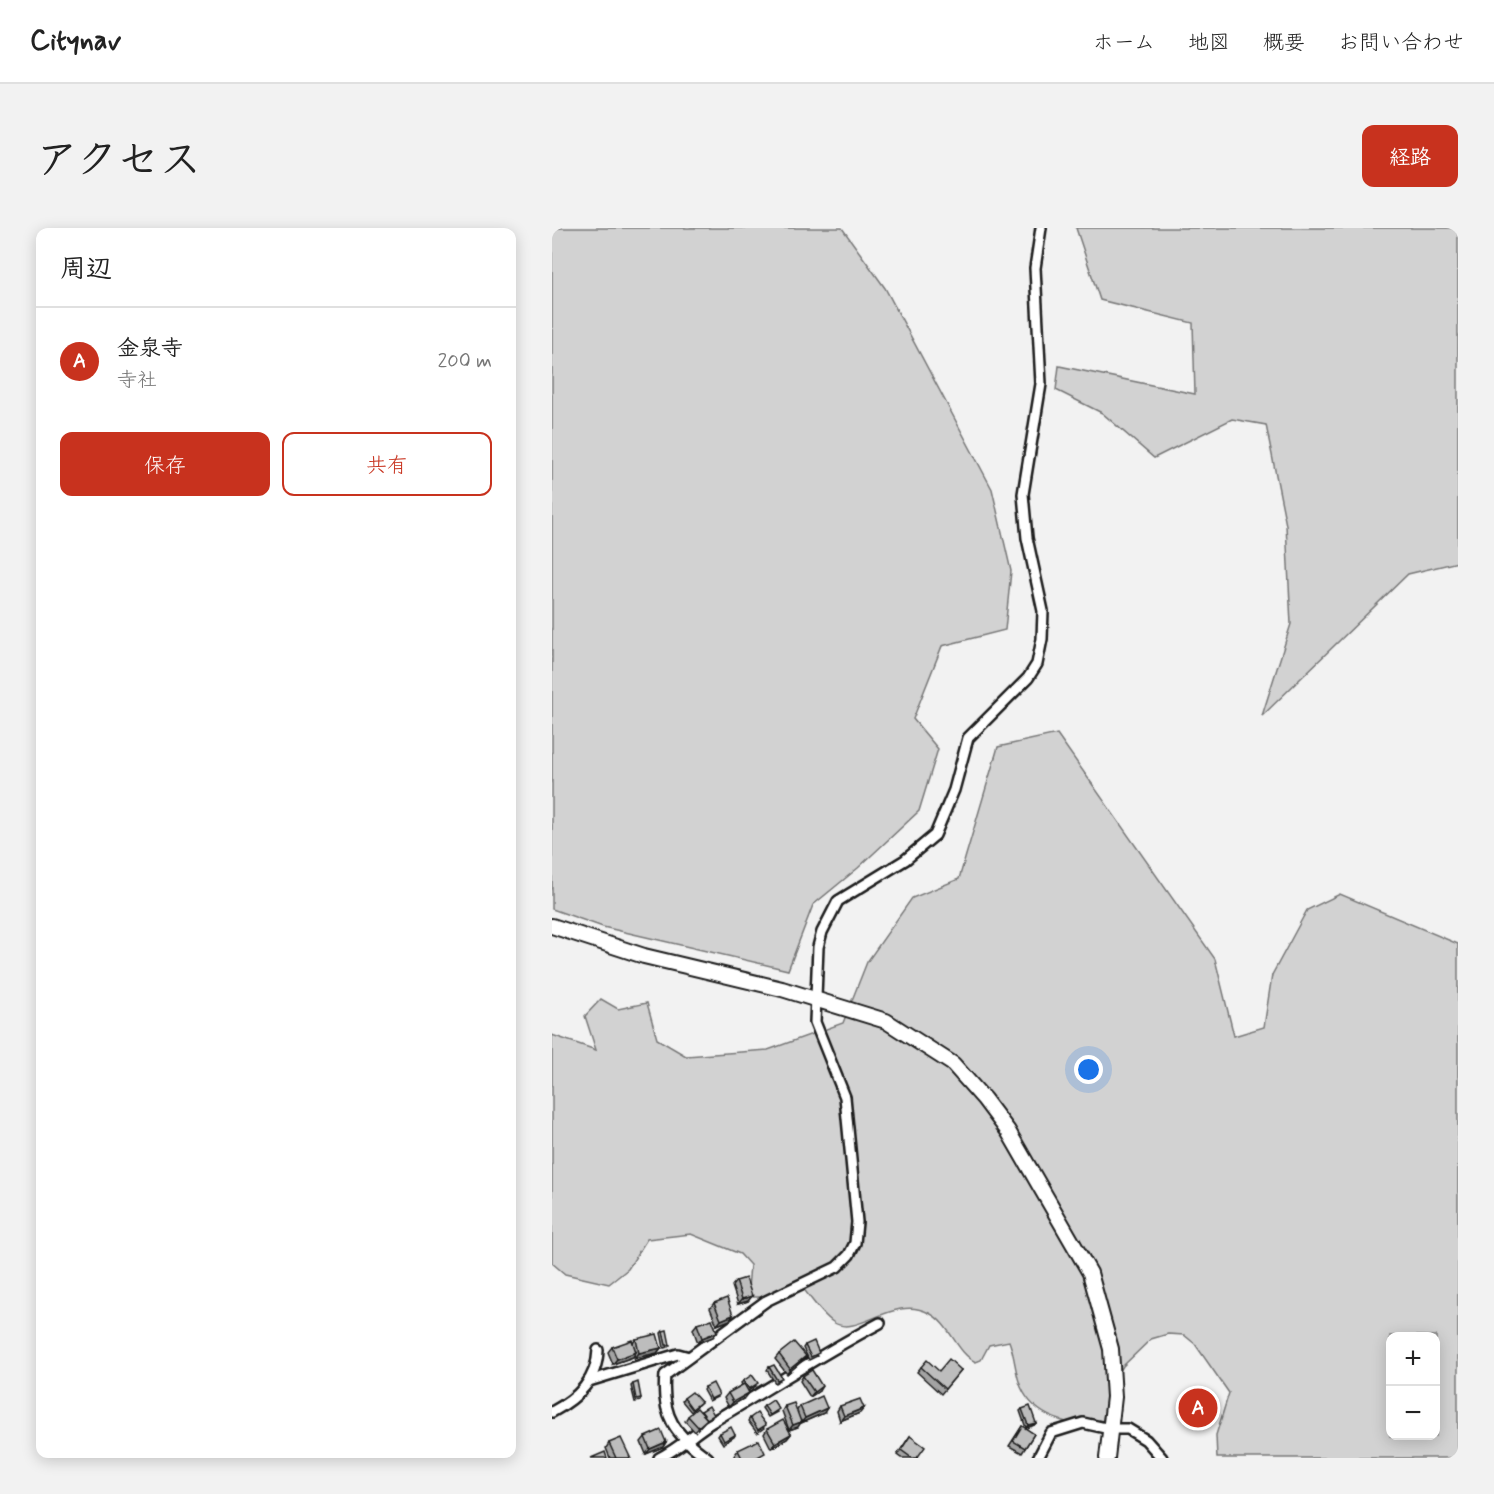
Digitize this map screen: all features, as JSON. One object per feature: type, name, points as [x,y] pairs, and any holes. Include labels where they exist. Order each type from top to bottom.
[{"type":"street","points":[[708,1458],[685,1442],[666,1413],[663,1395],[665,1375],[766,1301],[837,1267],[849,1255],[855,1243],[857,1222],[848,1116],[838,1076],[815,1022],[814,1001],[818,947],[822,932],[838,901],[905,860],[935,835],[954,790],[968,738],[1028,678],[1037,664],[1042,639],[1043,611],[1024,520],[1023,494],[1041,384],[1035,278],[1041,228]]},
{"type":"street","points":[[552,926],[644,956],[782,989],[814,1001],[886,1021],[953,1064],[984,1098],[1008,1131],[1093,1282],[1111,1349],[1114,1397],[1107,1458]]},
{"type":"street","points":[[659,1458],[711,1423],[880,1323]]},
{"type":"street","points":[[552,1412],[578,1396],[598,1364],[598,1350]]},
{"type":"street","points":[[589,1381],[678,1353],[689,1357]]},
{"type":"street","points":[[1038,1458],[1051,1433],[1083,1423],[1110,1429],[1128,1429],[1146,1440],[1162,1458]]},
{"type":"shaded area","points":[[552,228],[842,228],[885,288],[992,489],[1011,571],[1005,630],[942,646],[913,719],[938,749],[919,811],[858,868],[813,905],[788,970],[603,927],[552,909]]},
{"type":"shaded area","points":[[1076,228],[1458,228],[1458,562],[1408,574],[1262,716],[1291,624],[1286,525],[1266,425],[1232,419],[1154,458],[1102,413],[1056,390],[1059,366],[1195,394],[1193,323],[1100,300]]},
{"type":"shaded area","points":[[1057,734],[1215,959],[1234,1036],[1264,1027],[1272,975],[1307,910],[1340,894],[1458,944],[1458,1458],[1217,1458],[1216,1435],[1229,1393],[1195,1344],[1184,1335],[1168,1334],[1151,1339],[1123,1366],[1110,1387],[1101,1427],[1089,1426],[1055,1418],[1044,1413],[1027,1398],[1017,1376],[1009,1341],[989,1345],[981,1360],[976,1362],[963,1352],[937,1318],[916,1309],[889,1312],[864,1322],[843,1326],[824,1315],[802,1287],[766,1297],[753,1297],[748,1289],[750,1265],[740,1254],[691,1234],[647,1239],[628,1269],[609,1284],[565,1274],[552,1263],[552,1035],[596,1050],[585,1016],[601,999],[618,1009],[647,1003],[657,1039],[686,1056],[768,1050],[843,1023],[867,962],[912,898],[959,879],[998,747]]},
{"type":"building","points":[[746,1278],[752,1296],[742,1299],[736,1281]]},
{"type":"building","points":[[727,1298],[733,1315],[721,1320],[714,1303]]},
{"type":"building","points":[[712,1319],[717,1332],[702,1338],[697,1324]]},
{"type":"building","points":[[667,1330],[670,1345],[666,1345],[663,1331]]},
{"type":"building","points":[[657,1334],[661,1348],[639,1353],[636,1339]]},
{"type":"building","points":[[632,1340],[636,1352],[617,1359],[612,1347]]},
{"type":"building","points":[[814,1341],[819,1353],[811,1357],[805,1345]]},
{"type":"building","points":[[794,1342],[806,1356],[790,1369],[779,1354]]},
{"type":"building","points":[[949,1359],[961,1370],[945,1389],[921,1367],[927,1360],[939,1371]]},
{"type":"building","points":[[774,1365],[782,1378],[777,1380],[769,1367]]},
{"type":"building","points":[[812,1370],[822,1386],[814,1392],[803,1376]]},
{"type":"building","points":[[752,1375],[758,1383],[749,1389],[743,1381]]},
{"type":"building","points":[[638,1382],[641,1398],[636,1399],[633,1384]]},
{"type":"building","points":[[713,1383],[719,1395],[711,1399],[705,1387]]},
{"type":"building","points":[[744,1384],[749,1393],[733,1402],[728,1393]]},
{"type":"building","points":[[692,1392],[701,1402],[692,1409],[684,1398]]},
{"type":"building","points":[[822,1396],[827,1408],[805,1418],[800,1406]]},
{"type":"building","points":[[860,1399],[864,1408],[844,1416],[840,1406]]},
{"type":"building","points":[[773,1400],[779,1409],[770,1415],[764,1406]]},
{"type":"building","points":[[794,1403],[801,1422],[793,1425],[785,1406]]},
{"type":"building","points":[[709,1406],[714,1415],[707,1419],[701,1411]]},
{"type":"building","points":[[1030,1406],[1036,1423],[1028,1425],[1022,1409]]},
{"type":"building","points":[[697,1408],[707,1419],[698,1427],[688,1416]]},
{"type":"building","points":[[757,1413],[766,1425],[758,1430],[750,1418]]},
{"type":"building","points":[[783,1420],[791,1434],[775,1443],[767,1429]]},
{"type":"building","points":[[1022,1426],[1034,1434],[1025,1448],[1013,1441]]},
{"type":"building","points":[[731,1427],[735,1435],[724,1441],[720,1433]]},
{"type":"building","points":[[661,1430],[666,1442],[650,1449],[645,1437]]},
{"type":"building","points":[[910,1436],[925,1447],[917,1458],[912,1458],[901,1450]]},
{"type":"building","points":[[621,1438],[629,1458],[616,1458],[609,1443]]},
{"type":"building","points":[[759,1440],[765,1453],[756,1458],[742,1458],[738,1450]]},
{"type":"building","points":[[605,1452],[607,1458],[591,1458]]},
{"type":"place","name":"金泉寺","points":[[1198,1408]]}]
